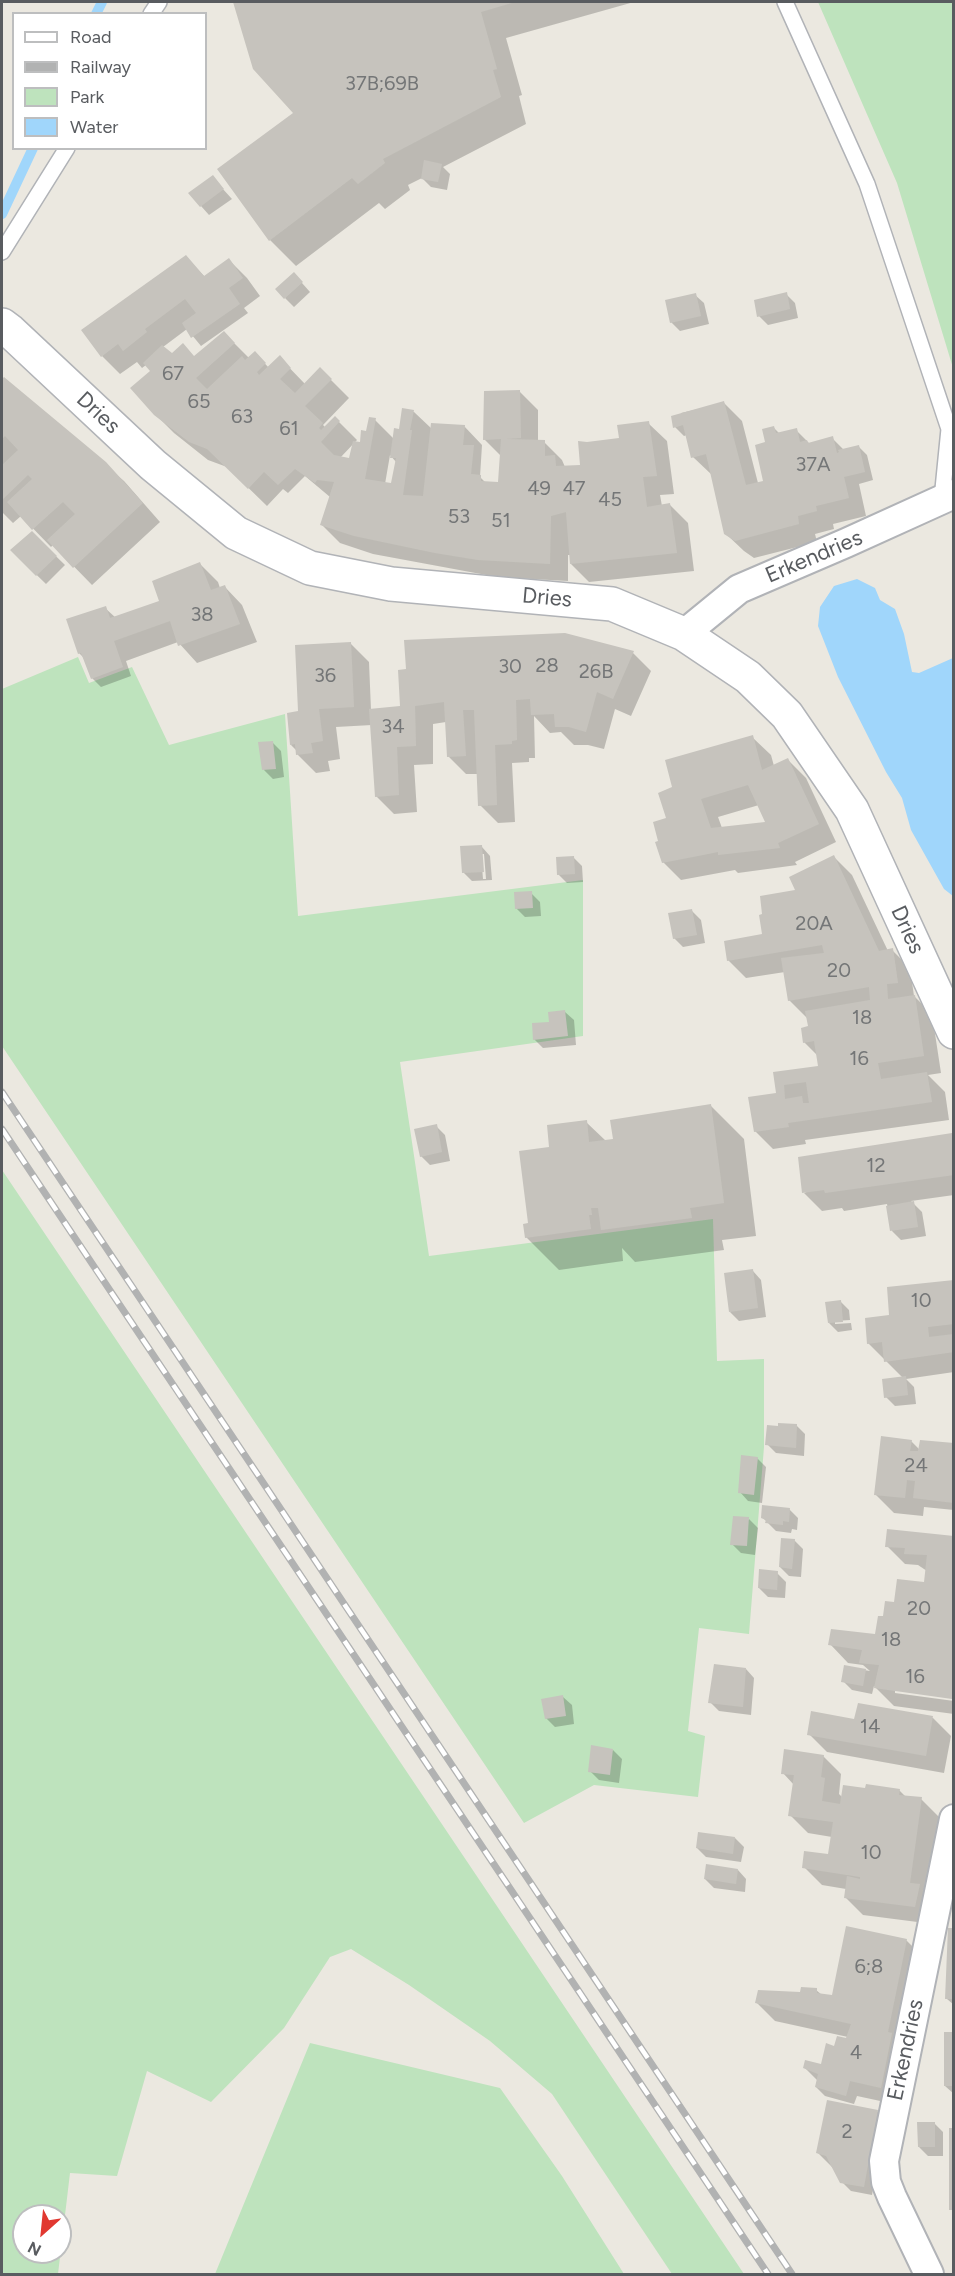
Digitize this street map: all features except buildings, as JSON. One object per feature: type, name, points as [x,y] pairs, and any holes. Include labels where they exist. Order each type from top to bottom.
[{"type":"street","name":"Dries","points":[[2,326],[153,465],[236,533],[310,568],[391,584],[612,604],[684,634],[748,677],[788,715],[852,810],[954,1032]]},
{"type":"street","name":"Erkendries","points":[[684,634],[739,589],[948,497]]},
{"type":"street","name":"Erkendries","points":[[929,2274],[892,2198],[886,2182],[884,2160],[954,1819]]},
{"type":"lane","points":[[785,2],[867,184],[948,429],[948,497]]},
{"type":"lane","points":[[2,252],[66,150]]},
{"type":"green space","points":[[818,2],[953,2],[953,368],[897,183]]},
{"type":"green space","points":[[78,657],[89,683],[132,667],[169,745],[285,714],[298,916],[583,880],[583,1036],[400,1062],[429,1256],[713,1219],[717,1361],[764,1359],[764,1447],[749,1634],[699,1628],[688,1731],[705,1736],[698,1797],[594,1785],[524,1823],[2,1046],[2,689]]},
{"type":"green space","points":[[2,1170],[744,2274],[672,2274],[552,2094],[490,2041],[409,1985],[351,1949],[330,1957],[284,2028],[211,2102],[147,2071],[117,2176],[70,2173],[66,2204],[12,2204],[12,2264],[59,2264],[58,2274],[2,2274]]},
{"type":"green space","points":[[310,2043],[500,2088],[562,2176],[624,2274],[215,2274]]},
{"type":"water","points":[[857,579],[875,588],[880,600],[895,609],[904,634],[912,672],[919,673],[953,658],[953,896],[944,889],[911,830],[902,798],[886,772],[838,677],[818,626],[820,607],[834,586]]},
{"type":"waterway","points":[[97,12],[102,2]]},
{"type":"waterway","points":[[2,214],[32,150]]},
{"type":"railway","points":[[2,1092],[792,2274]]},
{"type":"railway","points":[[2,1129],[768,2274]]}]
